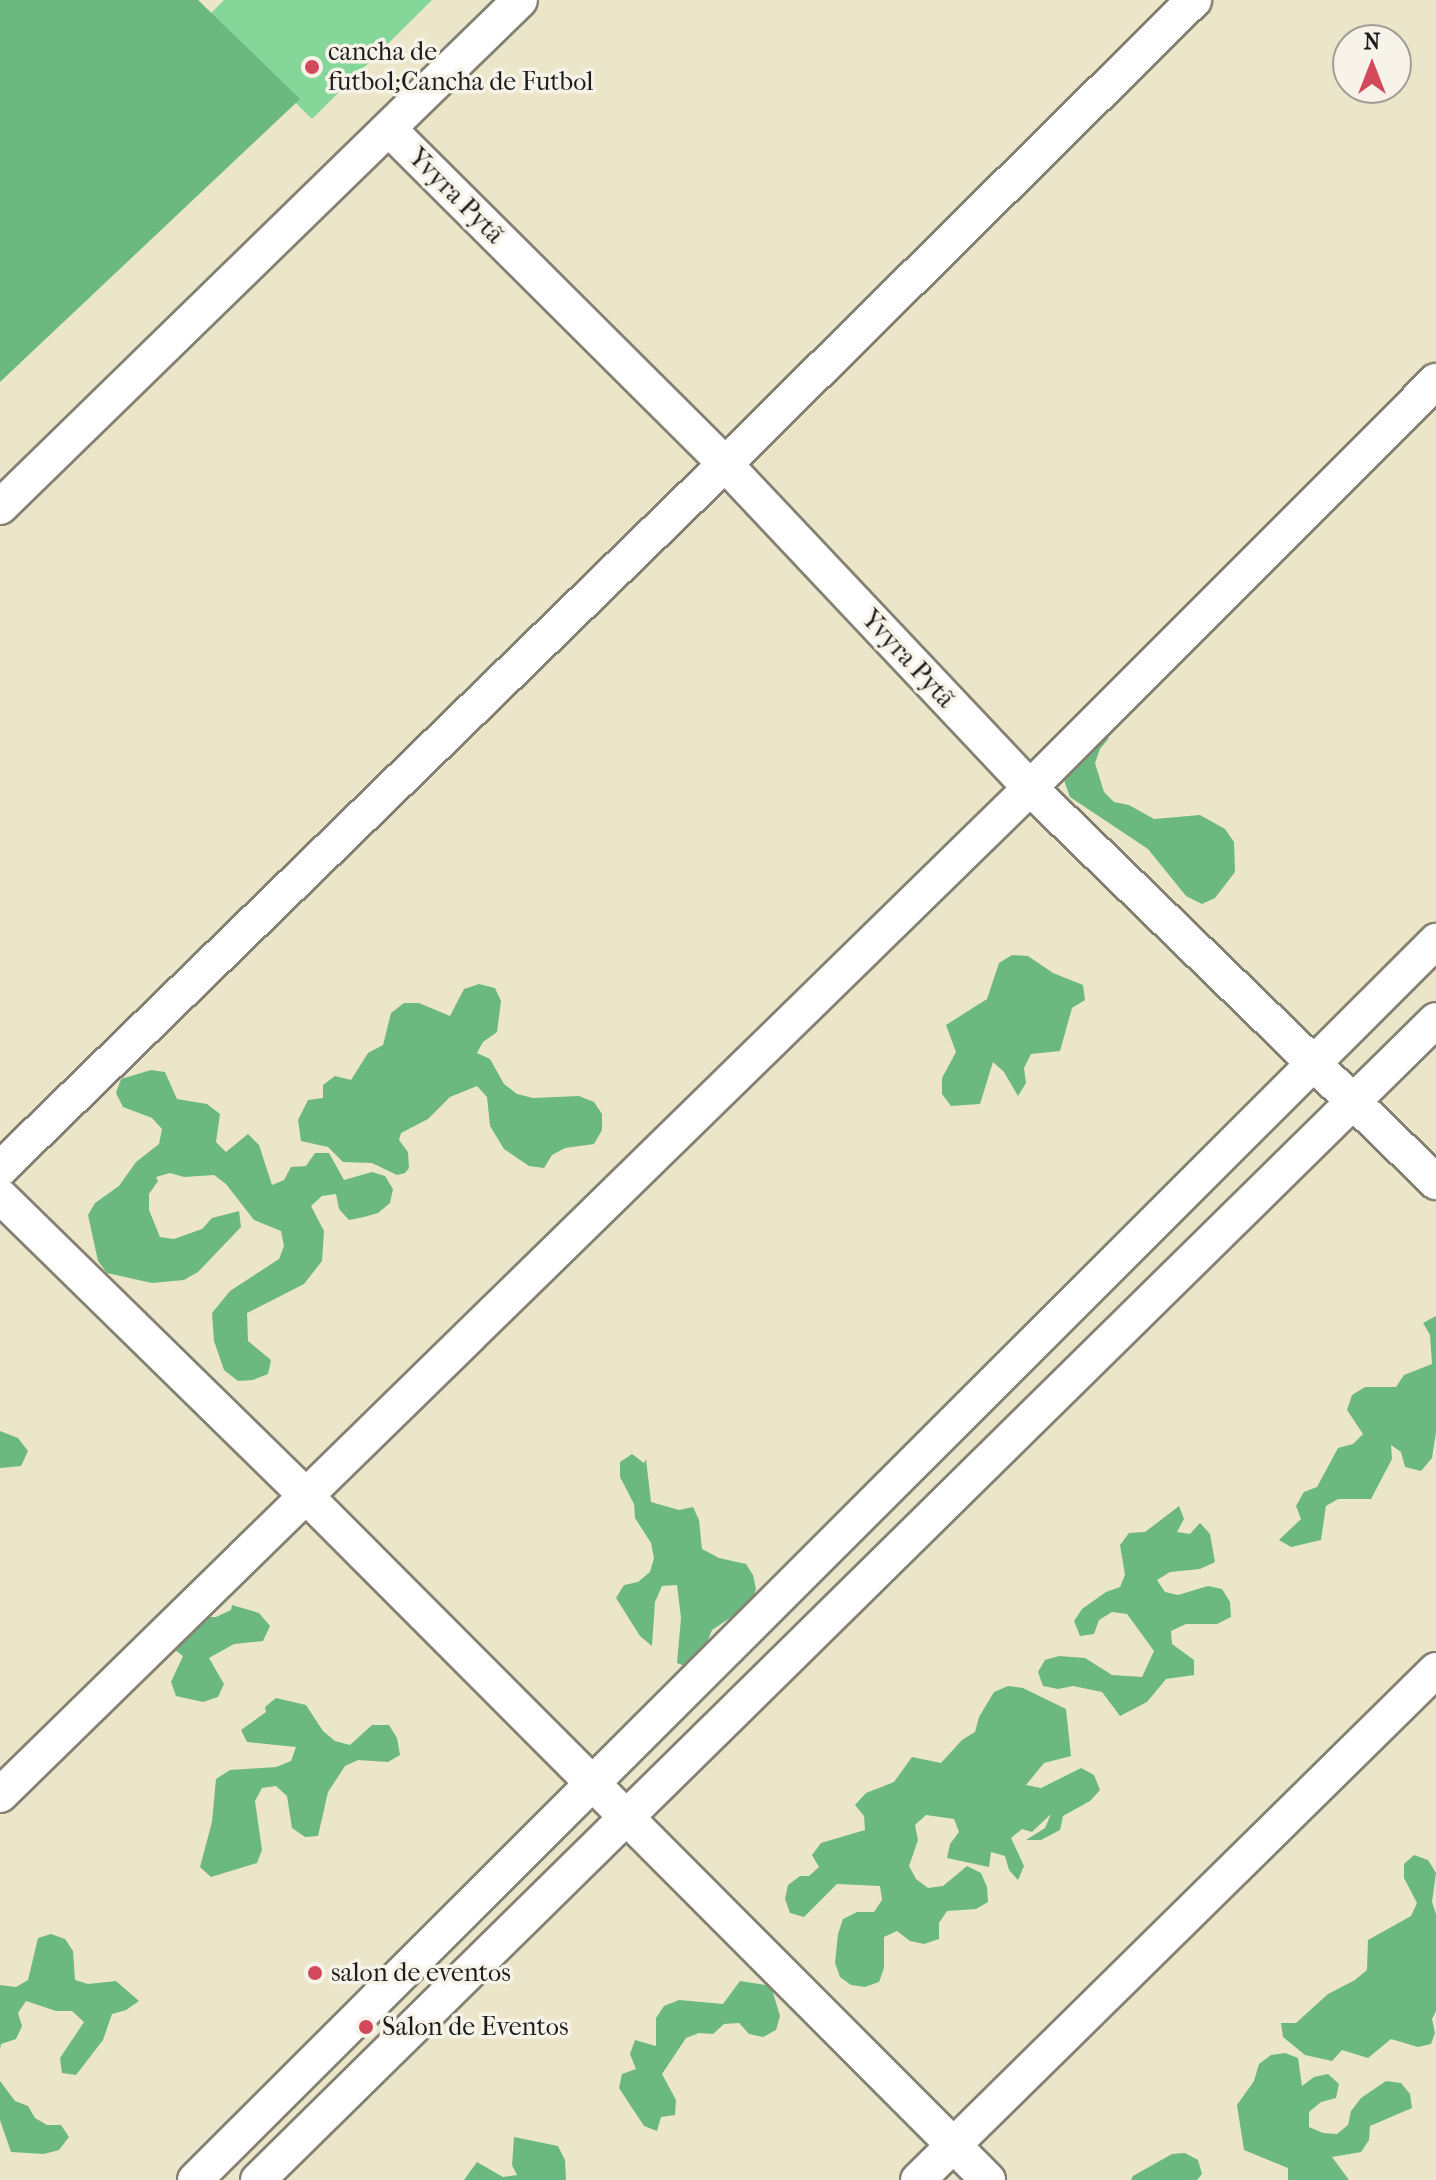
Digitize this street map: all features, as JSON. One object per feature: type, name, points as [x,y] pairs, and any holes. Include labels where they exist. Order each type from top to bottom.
[{"type":"street","points":[[0,507],[520,0]]},
{"type":"street","points":[[0,1169],[725,464],[1194,0]]},
{"type":"street","name":"Yvyra Pytã","points":[[389,129],[725,464],[1030,788],[1436,1182]]},
{"type":"street","points":[[0,1795],[1030,788],[1436,381]]},
{"type":"street","points":[[195,2180],[1436,941]]},
{"type":"street","points":[[258,2180],[1436,1020]]},
{"type":"street","points":[[0,1196],[306,1496],[988,2180]]},
{"type":"street","points":[[918,2180],[1436,1670]]},
{"type":"green space","points":[[0,0],[198,0],[300,99],[0,382]]},
{"type":"green space","name":"cancha de futbol;Cancha de Futbol","points":[[224,0],[432,0],[312,119],[208,16]]},
{"type":"green space","points":[[1102,732],[1109,738],[1100,749],[1095,763],[1104,792],[1114,802],[1129,805],[1154,819],[1200,815],[1225,829],[1234,842],[1235,872],[1215,898],[1202,904],[1186,896],[1148,849],[1070,797],[1060,769]]},
{"type":"green space","points":[[1012,955],[1028,956],[1053,973],[1083,985],[1085,1000],[1072,1008],[1060,1051],[1031,1054],[1024,1068],[1026,1083],[1018,1096],[1004,1072],[993,1062],[980,1104],[951,1106],[942,1094],[942,1078],[956,1052],[946,1025],[987,999],[999,963]]},
{"type":"green space","points":[[479,984],[495,988],[501,1001],[497,1032],[483,1042],[477,1053],[490,1059],[504,1084],[517,1094],[533,1098],[579,1096],[594,1102],[602,1114],[602,1130],[594,1144],[565,1148],[552,1155],[544,1168],[529,1166],[504,1149],[490,1126],[487,1097],[477,1086],[450,1097],[428,1119],[401,1133],[399,1140],[408,1152],[409,1168],[405,1173],[397,1175],[372,1163],[343,1162],[328,1147],[301,1141],[298,1120],[308,1100],[323,1098],[323,1085],[335,1076],[351,1080],[368,1053],[383,1045],[391,1013],[404,1003],[419,1003],[450,1016],[464,989]]},
{"type":"green space","points":[[151,1070],[165,1072],[177,1099],[207,1104],[220,1114],[216,1142],[226,1152],[248,1134],[259,1145],[272,1185],[284,1180],[291,1167],[306,1166],[315,1153],[329,1153],[344,1180],[372,1172],[385,1176],[393,1189],[390,1203],[378,1213],[364,1217],[349,1220],[339,1209],[336,1194],[322,1196],[311,1206],[324,1231],[322,1261],[304,1284],[247,1313],[248,1341],[271,1360],[268,1374],[253,1380],[238,1381],[224,1370],[214,1341],[212,1313],[230,1291],[279,1259],[284,1246],[281,1231],[254,1220],[226,1184],[214,1175],[184,1177],[170,1173],[156,1177],[158,1181],[149,1194],[149,1210],[160,1237],[174,1239],[202,1229],[212,1218],[239,1211],[241,1227],[198,1272],[184,1280],[152,1283],[107,1273],[98,1261],[88,1215],[95,1203],[119,1186],[136,1162],[159,1144],[162,1129],[152,1118],[123,1107],[116,1093],[121,1079]]},
{"type":"green space","points":[[1436,1316],[1436,1432],[1432,1458],[1421,1471],[1405,1467],[1401,1452],[1391,1445],[1392,1459],[1371,1499],[1338,1499],[1326,1506],[1321,1540],[1291,1547],[1279,1540],[1301,1519],[1296,1506],[1304,1492],[1317,1487],[1338,1448],[1353,1444],[1363,1434],[1347,1410],[1352,1395],[1365,1387],[1396,1387],[1404,1375],[1432,1364],[1430,1335],[1423,1323]]},
{"type":"green space","points":[[0,1431],[18,1438],[28,1451],[21,1466],[0,1468]]},
{"type":"green space","points":[[632,1454],[644,1463],[646,1459],[651,1502],[679,1510],[693,1507],[699,1520],[702,1549],[719,1558],[746,1564],[753,1575],[756,1589],[751,1604],[712,1630],[701,1658],[690,1668],[677,1663],[681,1618],[677,1585],[662,1586],[655,1602],[652,1646],[640,1636],[616,1598],[624,1585],[638,1582],[650,1572],[654,1558],[651,1543],[635,1518],[634,1504],[620,1477],[620,1462]]},
{"type":"green space","points":[[1179,1506],[1184,1519],[1177,1532],[1190,1534],[1200,1523],[1210,1534],[1215,1562],[1200,1569],[1170,1572],[1157,1580],[1165,1592],[1178,1595],[1208,1586],[1222,1589],[1230,1602],[1231,1617],[1217,1624],[1186,1624],[1171,1631],[1172,1644],[1194,1660],[1194,1675],[1166,1679],[1147,1702],[1120,1716],[1102,1692],[1073,1686],[1058,1689],[1043,1686],[1038,1672],[1045,1660],[1059,1656],[1085,1658],[1112,1675],[1142,1677],[1154,1651],[1127,1614],[1112,1612],[1099,1620],[1094,1634],[1080,1636],[1074,1621],[1082,1609],[1106,1592],[1120,1587],[1125,1575],[1120,1545],[1129,1533],[1145,1532]]},
{"type":"green space","points":[[232,1605],[259,1613],[270,1626],[263,1641],[234,1644],[209,1658],[224,1684],[218,1697],[203,1702],[176,1696],[171,1682],[183,1656],[171,1647],[202,1617],[216,1617],[231,1610]]},
{"type":"green space","points":[[1008,1686],[1023,1688],[1066,1709],[1071,1756],[1044,1763],[1026,1785],[1041,1788],[1081,1768],[1094,1775],[1100,1790],[1090,1801],[1063,1816],[1060,1830],[1041,1840],[1026,1840],[1045,1828],[1051,1814],[1032,1832],[1022,1829],[1011,1838],[1024,1866],[1018,1880],[1009,1870],[1005,1856],[991,1852],[989,1867],[947,1858],[950,1844],[959,1832],[954,1819],[926,1815],[915,1825],[918,1840],[909,1866],[916,1879],[928,1888],[943,1886],[967,1866],[981,1873],[987,1887],[988,1902],[976,1909],[947,1911],[939,1923],[939,1939],[924,1944],[910,1941],[897,1931],[884,1937],[884,1968],[879,1982],[865,1987],[851,1985],[840,1977],[835,1963],[838,1934],[843,1919],[857,1912],[874,1912],[882,1900],[880,1886],[837,1884],[804,1917],[790,1913],[785,1899],[788,1885],[800,1876],[809,1876],[819,1867],[812,1855],[821,1843],[865,1830],[864,1816],[855,1805],[866,1793],[894,1782],[912,1757],[941,1763],[962,1740],[975,1732],[979,1717],[994,1692]]},
{"type":"green space","points":[[276,1698],[306,1705],[323,1731],[335,1741],[350,1745],[372,1725],[389,1725],[397,1738],[400,1755],[388,1762],[358,1760],[345,1766],[328,1792],[318,1836],[305,1837],[292,1828],[287,1796],[276,1786],[262,1788],[255,1801],[262,1850],[257,1863],[211,1877],[200,1867],[212,1822],[216,1779],[230,1770],[276,1767],[291,1761],[296,1747],[247,1742],[241,1730],[266,1712],[265,1707]]},
{"type":"green space","points":[[1414,1855],[1428,1860],[1436,1873],[1432,1902],[1436,1914],[1436,2011],[1432,2019],[1435,2033],[1431,2044],[1418,2047],[1391,2039],[1368,2058],[1342,2050],[1332,2061],[1305,2055],[1283,2037],[1281,2023],[1296,2023],[1328,1994],[1355,1980],[1367,1970],[1368,1940],[1411,1916],[1417,1903],[1404,1878],[1404,1864]]},
{"type":"green space","points":[[51,1934],[65,1939],[73,1951],[75,1980],[88,1984],[116,1981],[139,2001],[126,2010],[112,2014],[103,2040],[76,2075],[62,2073],[60,2058],[84,2022],[72,2011],[56,2011],[26,2001],[18,2013],[22,2026],[16,2039],[1,2044],[0,2049],[0,1985],[16,1987],[28,1980],[38,1938]]},
{"type":"green space","points":[[740,1981],[771,1986],[780,2016],[776,2030],[763,2037],[749,2034],[739,2023],[724,2024],[713,2034],[699,2033],[686,2038],[662,2074],[676,2100],[675,2115],[661,2117],[657,2131],[644,2126],[619,2088],[622,2074],[636,2069],[630,2054],[635,2040],[656,2046],[656,2018],[664,2006],[679,2000],[723,2004]]},
{"type":"green space","points":[[1285,2053],[1298,2058],[1302,2086],[1314,2077],[1328,2074],[1339,2084],[1336,2098],[1321,2102],[1309,2112],[1309,2127],[1323,2133],[1337,2134],[1348,2125],[1351,2111],[1361,2098],[1386,2081],[1401,2083],[1410,2094],[1412,2108],[1370,2126],[1369,2140],[1361,2152],[1332,2157],[1349,2180],[1288,2180],[1288,2168],[1244,2150],[1237,2105],[1254,2081],[1259,2064],[1271,2055]]},
{"type":"green space","points":[[0,2081],[15,2101],[28,2106],[35,2118],[47,2125],[61,2125],[69,2137],[59,2150],[44,2154],[11,2152],[0,2120]]},
{"type":"green space","points":[[514,2137],[558,2146],[565,2160],[566,2180],[464,2180],[477,2162],[503,2177],[517,2175],[512,2165]]},
{"type":"green space","points":[[1185,2153],[1198,2160],[1202,2174],[1197,2180],[1131,2180],[1172,2154]]},
{"type":"place","name":"cancha de futbol;Cancha de Futbol","points":[[312,67]]},
{"type":"place","name":"salon de eventos","points":[[315,1973]]},
{"type":"place","name":"Salon de Eventos","points":[[366,2027]]}]
